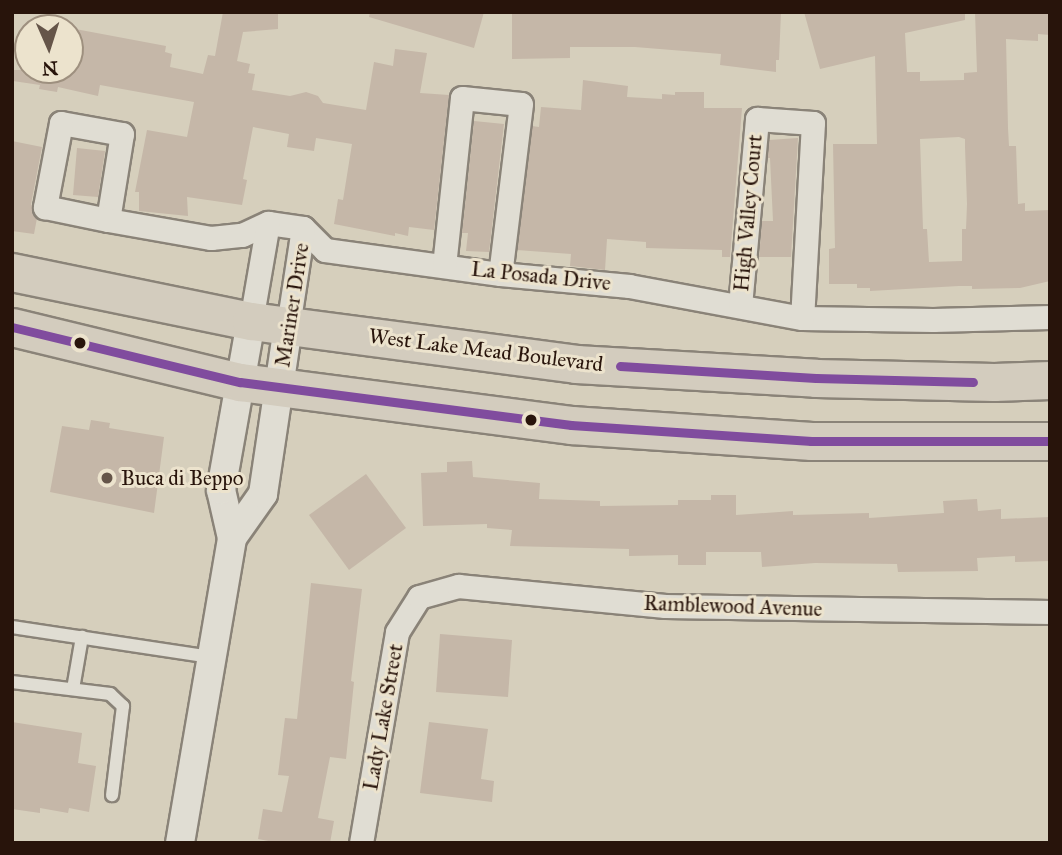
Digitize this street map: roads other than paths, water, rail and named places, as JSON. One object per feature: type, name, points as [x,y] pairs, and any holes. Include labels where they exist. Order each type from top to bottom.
[{"type":"main road","name":"West Lake Mead Boulevard","points":[[12,272],[251,321],[576,364],[816,378],[994,382],[1050,380]]},
{"type":"main road","points":[[12,328],[240,382],[597,427],[811,441],[1050,441]]},
{"type":"street","points":[[444,266],[462,98],[521,104],[500,274]]},
{"type":"street","name":"High Valley Court","points":[[740,306],[757,119],[813,123],[802,318]]},
{"type":"street","points":[[108,220],[122,134],[61,123],[44,207],[108,220],[211,238],[242,235],[268,223],[303,228]]},
{"type":"street","name":"Mariner Drive","points":[[180,843],[232,538],[221,490],[268,223]]},
{"type":"street","name":"Mariner Drive","points":[[232,538],[263,494],[303,228]]},
{"type":"street","name":"La Posada Drive","points":[[303,228],[325,250],[500,274],[629,285],[802,318],[933,320],[1050,317]]},
{"type":"street","name":"Ramblewood Avenue","points":[[419,597],[458,586],[664,606],[1050,612]]},
{"type":"street","name":"Lady Lake Street","points":[[361,843],[397,632],[419,597]]},
{"type":"lane","points":[[12,627],[212,657]]},
{"type":"lane","points":[[73,689],[82,637]]},
{"type":"lane","points":[[12,682],[110,694],[123,706],[112,795]]},
{"type":"place","name":"Buca di Beppo","points":[[107,478]]}]
